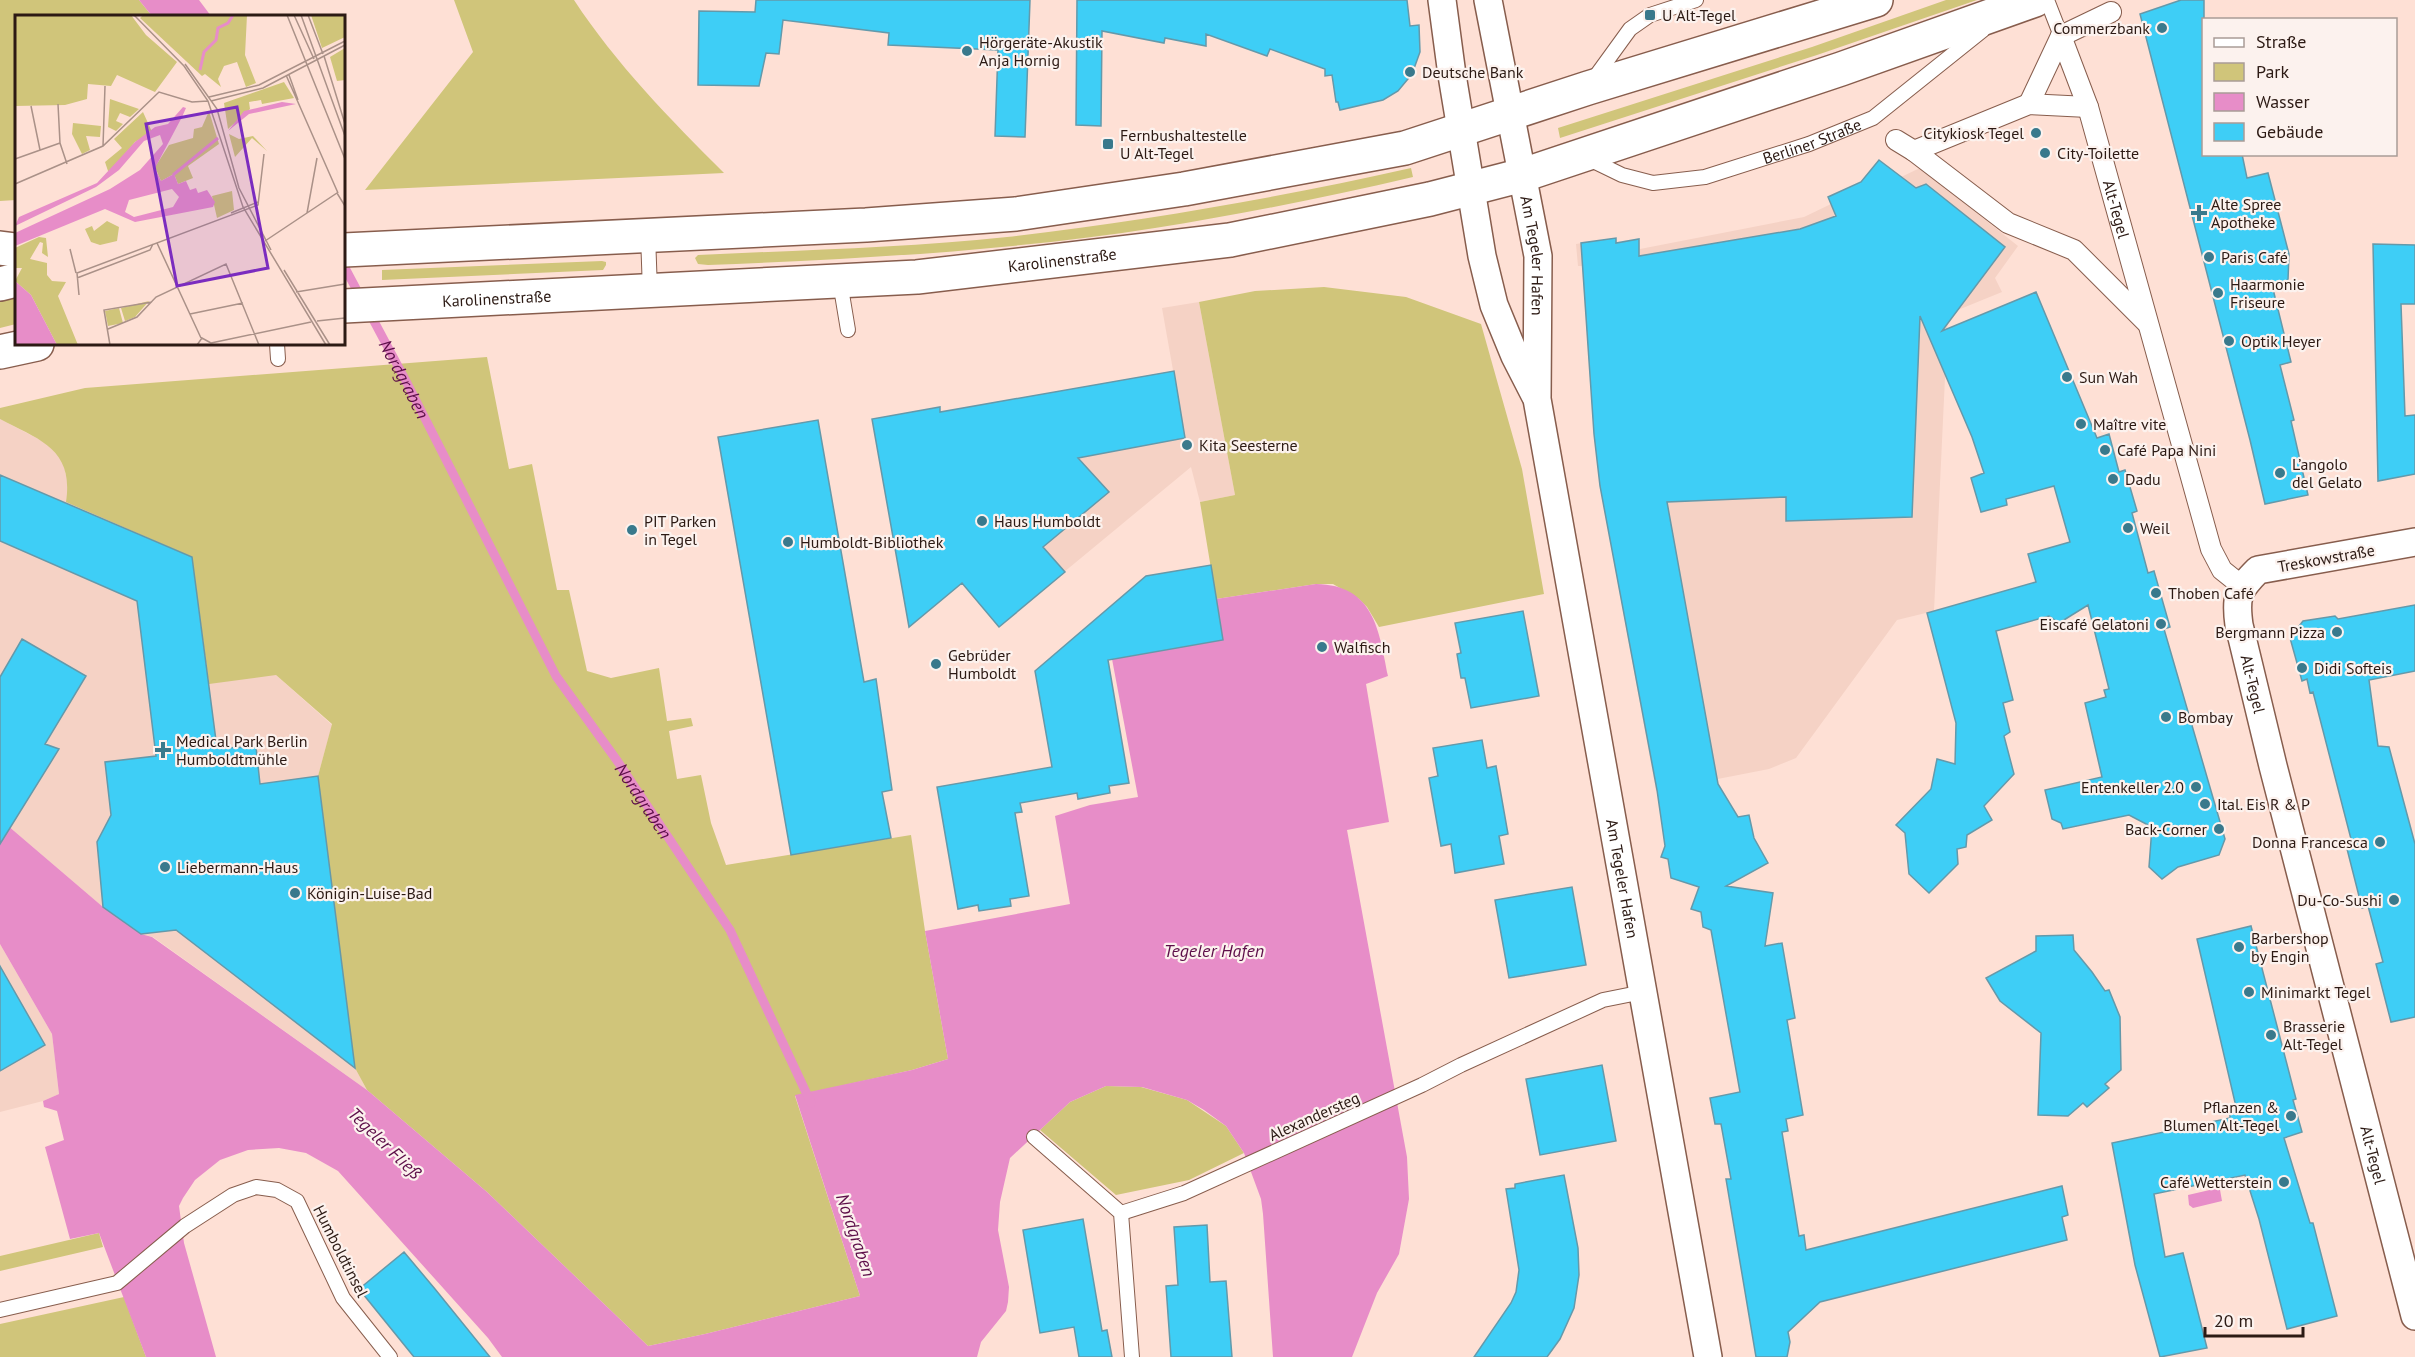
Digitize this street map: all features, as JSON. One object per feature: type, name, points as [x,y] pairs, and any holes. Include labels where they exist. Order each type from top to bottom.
[{"type":"main road","points":[[359,249],[866,225],[1016,214],[1239,179],[1405,148],[1588,88],[1876,0]]},
{"type":"main road","points":[[1470,189],[1582,156],[2028,3]]},
{"type":"main road","name":"Karolinenstraße","points":[[345,306],[917,277],[1230,240],[1470,189]]},
{"type":"main road","points":[[0,248],[15,250]]},
{"type":"main road","points":[[0,284],[15,280]]},
{"type":"main road","points":[[0,352],[32,345]]},
{"type":"street","name":"Am Tegeler Hafen","points":[[1442,0],[1470,189],[1494,305],[1515,356],[1537,399]]},
{"type":"street","name":"Am Tegeler Hafen","points":[[1488,0],[1538,256],[1537,399],[1707,1357]]},
{"type":"street","points":[[2030,104],[2061,36],[2111,12]]},
{"type":"street","name":"Alt-Tegel","points":[[2061,36],[2088,107],[2211,549],[2222,570],[2242,586],[2236,602],[2239,625],[2273,766],[2415,1316]]},
{"type":"street","points":[[1914,152],[2030,104],[2088,107]]},
{"type":"street","points":[[1896,140],[2008,223],[2074,250],[2148,324]]},
{"type":"street","name":"Treskowstraße","points":[[2242,586],[2258,570],[2415,542]]},
{"type":"lane","points":[[1588,88],[1630,29],[1650,15],[1696,0]]},
{"type":"lane","name":"Alt-Tegel","points":[[2028,3],[2061,36]]},
{"type":"lane","name":"Berliner Straße","points":[[1582,156],[1622,175],[1653,183],[1705,177],[1809,144],[1873,118],[2028,3]]},
{"type":"lane","points":[[648,235],[650,291]]},
{"type":"lane","points":[[840,282],[848,330]]},
{"type":"lane","points":[[277,345],[278,359]]},
{"type":"lane","name":"Alexandersteg","points":[[1121,1213],[1184,1193],[1603,1000],[1643,992]]},
{"type":"lane","points":[[1034,1137],[1121,1213],[1132,1357]]},
{"type":"lane","name":"Humboldtinsel","points":[[0,1310],[117,1283],[185,1226],[233,1195],[256,1187],[277,1190],[297,1201],[343,1298],[390,1357]]},
{"type":"shaded area","points":[[1879,160],[1901,177],[1920,168],[2018,246],[1995,278],[2002,292],[1948,314],[1934,611],[1897,620],[1796,758],[1769,769],[1656,791],[1600,486],[1582,266],[1578,266],[1576,244],[1616,238],[1617,243],[1639,239],[1640,249],[1804,217],[1831,204],[1828,197],[1861,182]]},
{"type":"shaded area","name":"Kita Seesterne","points":[[1199,302],[1235,495],[1200,502],[1191,467],[1052,582],[1008,470],[1185,438],[1162,308]]},
{"type":"shaded area","name":"Medical Park Berlin Humboldtmühle","points":[[0,419],[46,443],[63,461],[68,485],[192,557],[276,675],[332,725],[318,776],[355,1068],[367,1090],[153,937],[141,934],[103,907],[0,819]]},
{"type":"shaded area","points":[[0,944],[52,1034],[59,1094],[43,1101],[0,1112]]},
{"type":"green space","points":[[0,0],[139,0],[151,15],[15,15],[15,200],[0,201]]},
{"type":"green space","points":[[454,0],[574,0],[626,69],[724,173],[365,190],[473,52]]},
{"type":"green space","points":[[1946,0],[1977,0],[1817,55],[1560,138],[1558,128],[1812,47]]},
{"type":"green space","points":[[1411,168],[1413,177],[1285,205],[1100,236],[932,253],[820,260],[708,265],[698,264],[695,258],[698,255],[930,244],[1058,231],[1211,208]]},
{"type":"green space","points":[[606,262],[603,270],[382,280],[382,270]]},
{"type":"green space","points":[[1324,287],[1406,297],[1481,324],[1522,469],[1544,594],[1379,627],[1367,607],[1359,599],[1333,584],[1316,584],[1216,599],[1200,502],[1235,495],[1199,302],[1255,291]]},
{"type":"green space","points":[[15,298],[15,324],[0,328],[0,300]]},
{"type":"green space","points":[[487,357],[509,469],[532,464],[557,590],[569,590],[587,671],[611,678],[659,668],[667,721],[691,718],[693,726],[669,731],[677,779],[701,775],[711,823],[726,865],[911,835],[925,931],[948,1059],[912,1070],[795,1096],[860,1296],[648,1346],[487,1192],[367,1090],[355,1068],[318,776],[332,724],[276,675],[209,684],[192,557],[66,502],[65,470],[59,458],[41,441],[0,419],[0,408],[85,388]]},
{"type":"green space","points":[[1106,1086],[1141,1087],[1187,1100],[1226,1126],[1244,1153],[1189,1180],[1116,1195],[1040,1130],[1070,1102]]},
{"type":"green space","points":[[99,1233],[103,1247],[0,1271],[0,1256]]},
{"type":"green space","points":[[124,1297],[146,1357],[0,1357],[0,1324]]},
{"type":"water","points":[[139,0],[199,0],[210,15],[151,15]]},
{"type":"water","points":[[1316,584],[1335,586],[1350,592],[1362,601],[1377,627],[1388,676],[1366,684],[1389,822],[1347,830],[1407,1157],[1409,1199],[1399,1254],[1377,1293],[1352,1357],[1273,1357],[1261,1199],[1244,1153],[1226,1126],[1204,1110],[1187,1100],[1142,1087],[1106,1086],[1070,1102],[1010,1158],[1000,1202],[998,1230],[1009,1287],[1008,1302],[1006,1311],[981,1342],[977,1357],[502,1357],[488,1338],[338,1171],[306,1153],[279,1148],[248,1150],[220,1160],[195,1180],[179,1206],[184,1243],[216,1357],[146,1357],[99,1233],[70,1239],[45,1147],[64,1140],[57,1111],[44,1107],[43,1101],[59,1094],[52,1034],[0,944],[0,819],[103,907],[141,934],[152,937],[367,1090],[487,1192],[648,1346],[860,1296],[795,1095],[912,1070],[948,1059],[925,931],[1070,904],[1055,816],[1090,805],[1138,797],[1112,659],[1223,640],[1216,599]]},
{"type":"water","points":[[2217,1173],[2222,1201],[2193,1208],[2189,1205],[2188,1195],[2214,1189],[2212,1174]]},
{"type":"building","points":[[756,0],[1030,0],[1025,137],[995,136],[998,50],[888,45],[889,33],[783,20],[779,54],[766,53],[759,86],[698,85],[699,11],[755,12]]},
{"type":"building","points":[[1077,0],[1407,0],[1410,26],[1419,25],[1420,52],[1412,74],[1398,91],[1383,100],[1340,110],[1336,102],[1332,75],[1325,76],[1325,69],[1270,49],[1267,56],[1206,34],[1206,46],[1165,38],[1164,43],[1102,31],[1101,126],[1076,125]]},
{"type":"building","points":[[2181,0],[2204,0],[2202,156],[2242,156],[2247,178],[2268,173],[2289,254],[2288,280],[2272,285],[2291,362],[2280,365],[2294,420],[2291,421],[2308,495],[2265,504],[2140,14]]},
{"type":"building","points":[[1879,160],[1916,188],[1926,184],[2005,247],[1942,331],[2036,292],[2097,438],[2109,434],[2119,472],[2125,470],[2137,511],[2132,513],[2148,573],[2154,571],[2170,627],[2164,629],[2225,839],[2219,855],[2178,867],[2162,879],[2149,867],[2152,827],[2129,815],[2063,829],[2061,823],[2052,819],[2045,790],[2102,777],[2085,703],[2106,697],[2104,690],[2109,689],[2088,605],[2059,623],[2049,616],[1996,631],[2013,700],[2003,703],[2010,732],[2004,736],[2014,774],[1984,806],[1992,820],[1967,835],[1966,847],[1957,849],[1958,864],[1929,893],[1909,874],[1905,833],[1896,825],[1931,789],[1937,759],[1955,764],[1956,723],[1927,613],[2036,582],[2028,554],[2070,542],[2054,486],[2006,499],[2007,505],[1981,512],[1971,478],[1984,473],[1972,437],[1920,316],[1912,517],[1786,521],[1786,497],[1667,502],[1718,784],[1738,817],[1749,815],[1754,838],[1768,863],[1726,886],[1773,893],[1765,946],[1782,943],[1795,1018],[1787,1020],[1803,1115],[1786,1119],[1788,1131],[1782,1132],[1799,1236],[1804,1235],[1806,1250],[2062,1186],[2068,1215],[2062,1217],[2067,1240],[1820,1302],[1788,1332],[1790,1342],[1787,1357],[1756,1357],[1726,1179],[1731,1179],[1721,1124],[1715,1124],[1710,1098],[1740,1092],[1711,930],[1703,927],[1701,912],[1691,909],[1699,887],[1671,878],[1668,859],[1661,857],[1665,846],[1657,790],[1600,486],[1594,434],[1581,243],[1616,238],[1616,243],[1639,239],[1639,256],[1800,229],[1836,216],[1828,197],[1861,182]]},
{"type":"building","points":[[2373,244],[2415,245],[2415,304],[2401,304],[2405,416],[2415,415],[2415,474],[2378,481]]},
{"type":"building","name":"Haus Humboldt","points":[[1174,371],[1185,438],[1078,458],[1109,492],[1043,547],[1065,572],[999,627],[962,583],[909,627],[872,419],[940,407],[940,412]]},
{"type":"building","name":"Humboldt-Bibliothek","points":[[818,420],[864,682],[876,679],[892,790],[882,792],[891,838],[791,855],[718,437]]},
{"type":"building","points":[[0,475],[192,557],[217,748],[256,747],[260,784],[318,776],[355,1068],[176,930],[141,934],[103,907],[97,842],[111,815],[105,762],[156,756],[137,601],[0,541]]},
{"type":"building","points":[[1211,565],[1223,640],[1108,660],[1129,783],[1109,786],[1110,793],[1078,799],[1077,793],[1020,803],[1022,812],[1015,813],[1029,896],[1010,899],[1011,906],[979,911],[978,905],[958,909],[937,787],[1052,767],[1035,671],[1146,576]]},
{"type":"building","points":[[2415,605],[2415,671],[2369,680],[2378,746],[2389,747],[2415,844],[2415,1017],[2391,1022],[2376,964],[2383,962],[2368,906],[2362,908],[2345,841],[2351,839],[2313,692],[2310,693],[2307,679],[2302,681],[2290,638],[2303,621],[2335,616],[2338,619]]},
{"type":"building","points":[[1523,611],[1539,696],[1471,708],[1465,678],[1461,678],[1457,654],[1461,653],[1455,623]]},
{"type":"building","points":[[22,639],[86,676],[45,744],[59,749],[0,844],[0,677]]},
{"type":"building","points":[[1482,740],[1487,768],[1496,766],[1508,834],[1499,836],[1504,864],[1455,873],[1451,844],[1441,846],[1429,778],[1438,776],[1433,748]]},
{"type":"building","points":[[1572,887],[1586,965],[1509,978],[1495,900]]},
{"type":"building","points":[[2251,926],[2296,1099],[2293,1100],[2302,1132],[2284,1138],[2310,1223],[2313,1223],[2337,1316],[2287,1329],[2259,1219],[2245,1175],[2154,1194],[2165,1257],[2183,1253],[2207,1348],[2160,1357],[2135,1265],[2112,1143],[2230,1118],[2230,1113],[2237,1111],[2197,939]]},
{"type":"building","points":[[2073,935],[2074,950],[2105,991],[2109,990],[2120,1017],[2121,1070],[2105,1084],[2109,1088],[2087,1107],[2083,1103],[2068,1116],[2038,1115],[2041,1033],[2000,1001],[1986,978],[2036,951],[2036,936]]},
{"type":"building","points":[[0,966],[45,1045],[0,1071]]},
{"type":"building","points":[[1602,1065],[1616,1141],[1540,1155],[1526,1079]]},
{"type":"building","points":[[1564,1175],[1578,1248],[1579,1275],[1574,1308],[1560,1339],[1547,1357],[1474,1357],[1516,1292],[1519,1270],[1506,1189],[1515,1188],[1515,1184]]},
{"type":"building","points":[[1083,1219],[1102,1331],[1107,1330],[1112,1357],[1079,1357],[1074,1327],[1040,1333],[1023,1230]]},
{"type":"building","points":[[1207,1225],[1210,1282],[1226,1281],[1232,1357],[1171,1357],[1166,1286],[1178,1285],[1174,1227]]},
{"type":"building","points":[[404,1252],[490,1357],[414,1357],[359,1289]]},
{"type":"waterway","name":"Nordgraben","points":[[345,268],[361,298]]},
{"type":"waterway","name":"Nordgraben","points":[[368,310],[556,676],[618,762],[730,930],[811,1103]]},
{"type":"place","name":"U Alt-Tegel","points":[[1650,15]]},
{"type":"place","name":"Commerzbank","points":[[2162,28]]},
{"type":"place","name":"Hörgeräte-Akustik Anja Hornig","points":[[967,51]]},
{"type":"place","name":"Deutsche Bank","points":[[1410,72]]},
{"type":"place","name":"Citykiosk Tegel","points":[[2036,133]]},
{"type":"place","name":"Fernbushaltestelle U Alt-Tegel","points":[[1108,144]]},
{"type":"place","name":"City-Toilette","points":[[2045,153]]},
{"type":"place","name":"Alte Spree Apotheke","points":[[2199,213]]},
{"type":"place","name":"Paris Café","points":[[2209,257]]},
{"type":"place","name":"Haarmonie Friseure","points":[[2218,293]]},
{"type":"place","name":"Optik Heyer","points":[[2229,341]]},
{"type":"place","name":"Sun Wah","points":[[2067,377]]},
{"type":"place","name":"Maître vite","points":[[2081,424]]},
{"type":"place","name":"Kita Seesterne","points":[[1187,445]]},
{"type":"place","name":"Café Papa Nini","points":[[2105,450]]},
{"type":"place","name":"L’angolo del Gelato","points":[[2280,473]]},
{"type":"place","name":"Dadu","points":[[2113,479]]},
{"type":"place","name":"Haus Humboldt","points":[[982,521]]},
{"type":"place","name":"Weil","points":[[2128,528]]},
{"type":"place","name":"PIT Parken in Tegel","points":[[632,530]]},
{"type":"place","name":"Humboldt-Bibliothek","points":[[788,542]]},
{"type":"place","name":"Thoben Café","points":[[2156,593]]},
{"type":"place","name":"Eiscafé Gelatoni","points":[[2161,624]]},
{"type":"place","name":"Bergmann Pizza","points":[[2337,632]]},
{"type":"place","name":"Walfisch","points":[[1322,647]]},
{"type":"place","name":"Gebrüder Humboldt","points":[[936,664]]},
{"type":"place","name":"Didi Softeis","points":[[2302,668]]},
{"type":"place","name":"Bombay","points":[[2166,717]]},
{"type":"place","name":"Medical Park Berlin Humboldtmühle","points":[[163,750]]},
{"type":"place","name":"Entenkeller 2.0","points":[[2196,787]]},
{"type":"place","name":"Ital. Eis R & P","points":[[2205,804]]},
{"type":"place","name":"Back-Corner","points":[[2219,829]]},
{"type":"place","name":"Donna Francesca","points":[[2380,842]]},
{"type":"place","name":"Liebermann-Haus","points":[[165,867]]},
{"type":"place","name":"Königin-Luise-Bad","points":[[295,893]]},
{"type":"place","name":"Du-Co-Sushi","points":[[2394,900]]},
{"type":"place","name":"Barbershop by Engin","points":[[2239,947]]},
{"type":"place","name":"Minimarkt Tegel","points":[[2249,992]]},
{"type":"place","name":"Brasserie Alt-Tegel","points":[[2271,1035]]},
{"type":"place","name":"Pflanzen & Blumen Alt-Tegel","points":[[2291,1116]]},
{"type":"place","name":"Café Wetterstein","points":[[2284,1182]]},
{"type":"water label","name":"Tegeler Hafen","points":[[1214,950]]},
{"type":"water label","name":"Tegeler Fließ","points":[[385,1143]]}]
